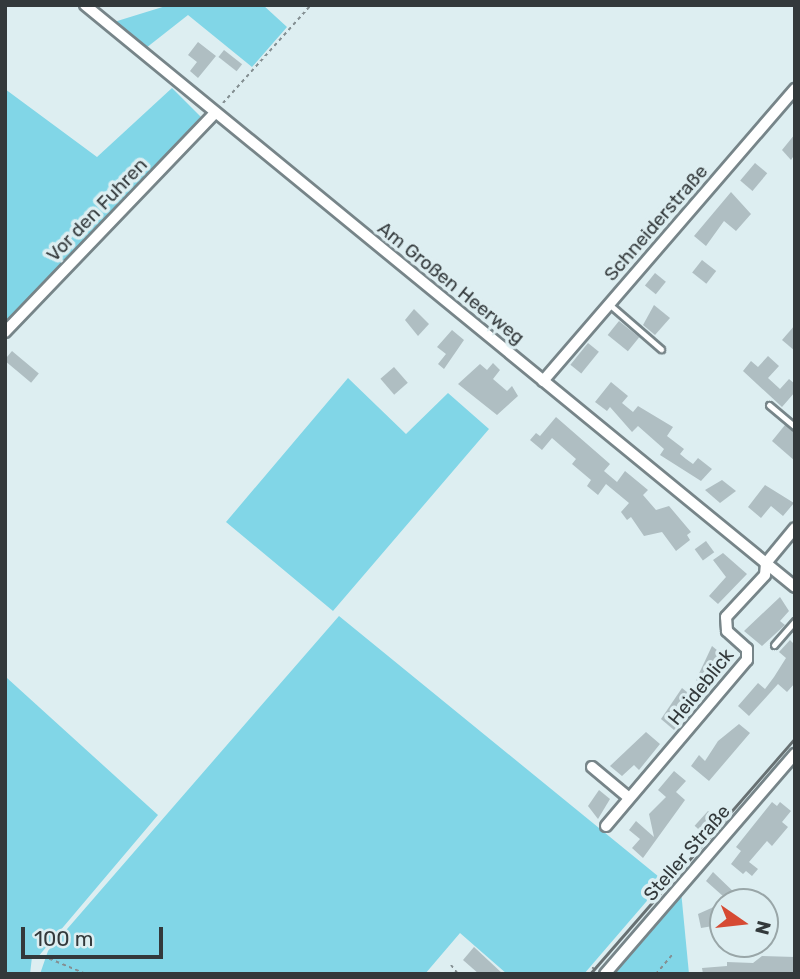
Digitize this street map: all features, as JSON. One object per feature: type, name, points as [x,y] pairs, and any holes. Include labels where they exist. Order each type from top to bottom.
[{"type":"street","name":"Am Großen Heerweg","points":[[85,5],[795,587]]},
{"type":"street","name":"Schneiderstraße","points":[[543,381],[795,89]]},
{"type":"street","name":"Vor den Fuhren","points":[[5,332],[215,113]]},
{"type":"street","points":[[766,563],[795,528]]},
{"type":"street","name":"Heideblick","points":[[606,826],[747,660],[747,649],[727,631],[726,617],[765,575],[766,563]]},
{"type":"street","name":"Steller Straße","points":[[605,974],[795,754]]},
{"type":"street","points":[[592,767],[628,797]]},
{"type":"lane","points":[[609,304],[661,349]]},
{"type":"lane","points":[[769,405],[795,427]]},
{"type":"lane","points":[[774,645],[795,621]]},
{"type":"path","points":[[215,113],[311,5]]},
{"type":"path","points":[[656,974],[672,955]]},
{"type":"path","points":[[43,956],[86,974]]},
{"type":"path","points":[[451,965],[458,974]]},
{"type":"shaded area","points":[[169,5],[263,5],[287,27],[252,67],[188,15],[146,48],[114,22]]},
{"type":"shaded area","points":[[172,88],[201,117],[5,324],[5,89],[97,157]]},
{"type":"shaded area","points":[[348,378],[406,434],[448,393],[489,429],[333,611],[226,522]]},
{"type":"shaded area","points":[[339,616],[664,881],[584,974],[507,974],[460,933],[425,974],[40,974],[48,951]]},
{"type":"shaded area","points":[[5,669],[7,678],[158,815],[37,958],[32,957],[30,974],[5,974]]},
{"type":"shaded area","points":[[681,891],[689,974],[610,974]]},
{"type":"building","points":[[198,42],[216,56],[198,78],[190,71],[197,62],[188,55]]},
{"type":"building","points":[[224,50],[242,64],[237,71],[218,57]]},
{"type":"building","points":[[795,134],[795,154],[791,160],[782,150]]},
{"type":"building","points":[[755,163],[767,173],[752,191],[740,181]]},
{"type":"building","points":[[731,192],[751,214],[736,231],[724,221],[706,246],[694,236]]},
{"type":"building","points":[[702,260],[716,271],[706,284],[692,273]]},
{"type":"building","points":[[655,273],[666,282],[656,294],[645,285]]},
{"type":"building","points":[[654,305],[670,318],[655,335],[643,325]]},
{"type":"building","points":[[414,309],[429,324],[418,336],[405,320]]},
{"type":"building","points":[[619,321],[639,337],[628,351],[608,335]]},
{"type":"building","points":[[795,325],[795,351],[782,340]]},
{"type":"building","points":[[452,330],[464,340],[444,369],[438,364],[446,354],[437,347]]},
{"type":"building","points":[[588,343],[599,352],[581,374],[570,365]]},
{"type":"building","points":[[12,351],[39,373],[31,383],[5,361]]},
{"type":"building","points":[[768,356],[779,366],[768,378],[780,389],[789,379],[795,384],[795,392],[782,407],[743,371],[751,361],[758,367]]},
{"type":"building","points":[[493,363],[500,370],[493,379],[507,391],[512,386],[518,396],[497,415],[458,384],[480,364],[487,370]]},
{"type":"building","points":[[394,367],[408,383],[394,395],[380,379]]},
{"type":"building","points":[[611,382],[628,396],[622,403],[633,412],[638,406],[673,427],[667,436],[684,449],[680,454],[693,464],[698,458],[712,469],[701,481],[660,455],[664,449],[638,426],[632,432],[610,407],[607,411],[595,402]]},
{"type":"building","points":[[556,417],[610,464],[604,471],[617,482],[625,471],[648,490],[643,495],[656,510],[669,506],[691,532],[687,535],[690,540],[676,551],[662,532],[644,536],[631,517],[627,520],[621,512],[629,503],[606,484],[598,495],[587,486],[591,480],[572,464],[576,459],[552,438],[542,450],[530,440],[536,433],[540,436]]},
{"type":"building","points":[[785,425],[795,432],[795,461],[772,441]]},
{"type":"building","points":[[722,480],[736,491],[720,503],[705,490]]},
{"type":"building","points":[[765,485],[794,503],[783,516],[771,506],[761,518],[748,507]]},
{"type":"building","points":[[706,541],[714,552],[703,561],[695,549]]},
{"type":"building","points":[[723,553],[747,574],[718,604],[709,596],[726,577],[713,560]]},
{"type":"building","points":[[780,597],[789,611],[780,621],[785,625],[762,646],[744,631]]},
{"type":"building","points":[[790,640],[795,645],[795,683],[787,692],[778,684],[749,716],[738,706],[758,683],[765,689],[786,658],[779,652]]},
{"type":"building","points":[[712,646],[729,660],[709,690],[696,680]]},
{"type":"building","points":[[682,688],[698,701],[674,730],[661,719]]},
{"type":"building","points":[[739,724],[750,733],[709,781],[691,766],[699,755],[705,761],[718,741]]},
{"type":"building","points":[[646,732],[660,744],[639,770],[634,765],[622,776],[610,766]]},
{"type":"building","points":[[674,771],[686,781],[676,792],[685,800],[643,858],[632,848],[640,839],[629,830],[636,821],[654,837],[649,814],[666,797],[658,790]]},
{"type":"building","points":[[599,790],[610,799],[598,819],[588,806]]},
{"type":"building","points":[[772,802],[777,806],[780,802],[791,811],[782,822],[788,827],[772,846],[767,841],[749,862],[758,869],[752,876],[746,871],[743,874],[731,864],[741,851],[736,847]]},
{"type":"building","points":[[708,811],[717,819],[704,834],[695,826]]},
{"type":"building","points":[[713,872],[730,888],[714,888],[706,881]]},
{"type":"building","points":[[709,909],[709,927],[701,928],[698,914]]},
{"type":"building","points":[[474,947],[503,974],[479,974],[463,960]]},
{"type":"building","points":[[795,957],[795,974],[703,974],[702,968],[727,966],[727,962],[753,963],[759,958]]},
{"type":"railway","points":[[590,974],[795,738]]}]
